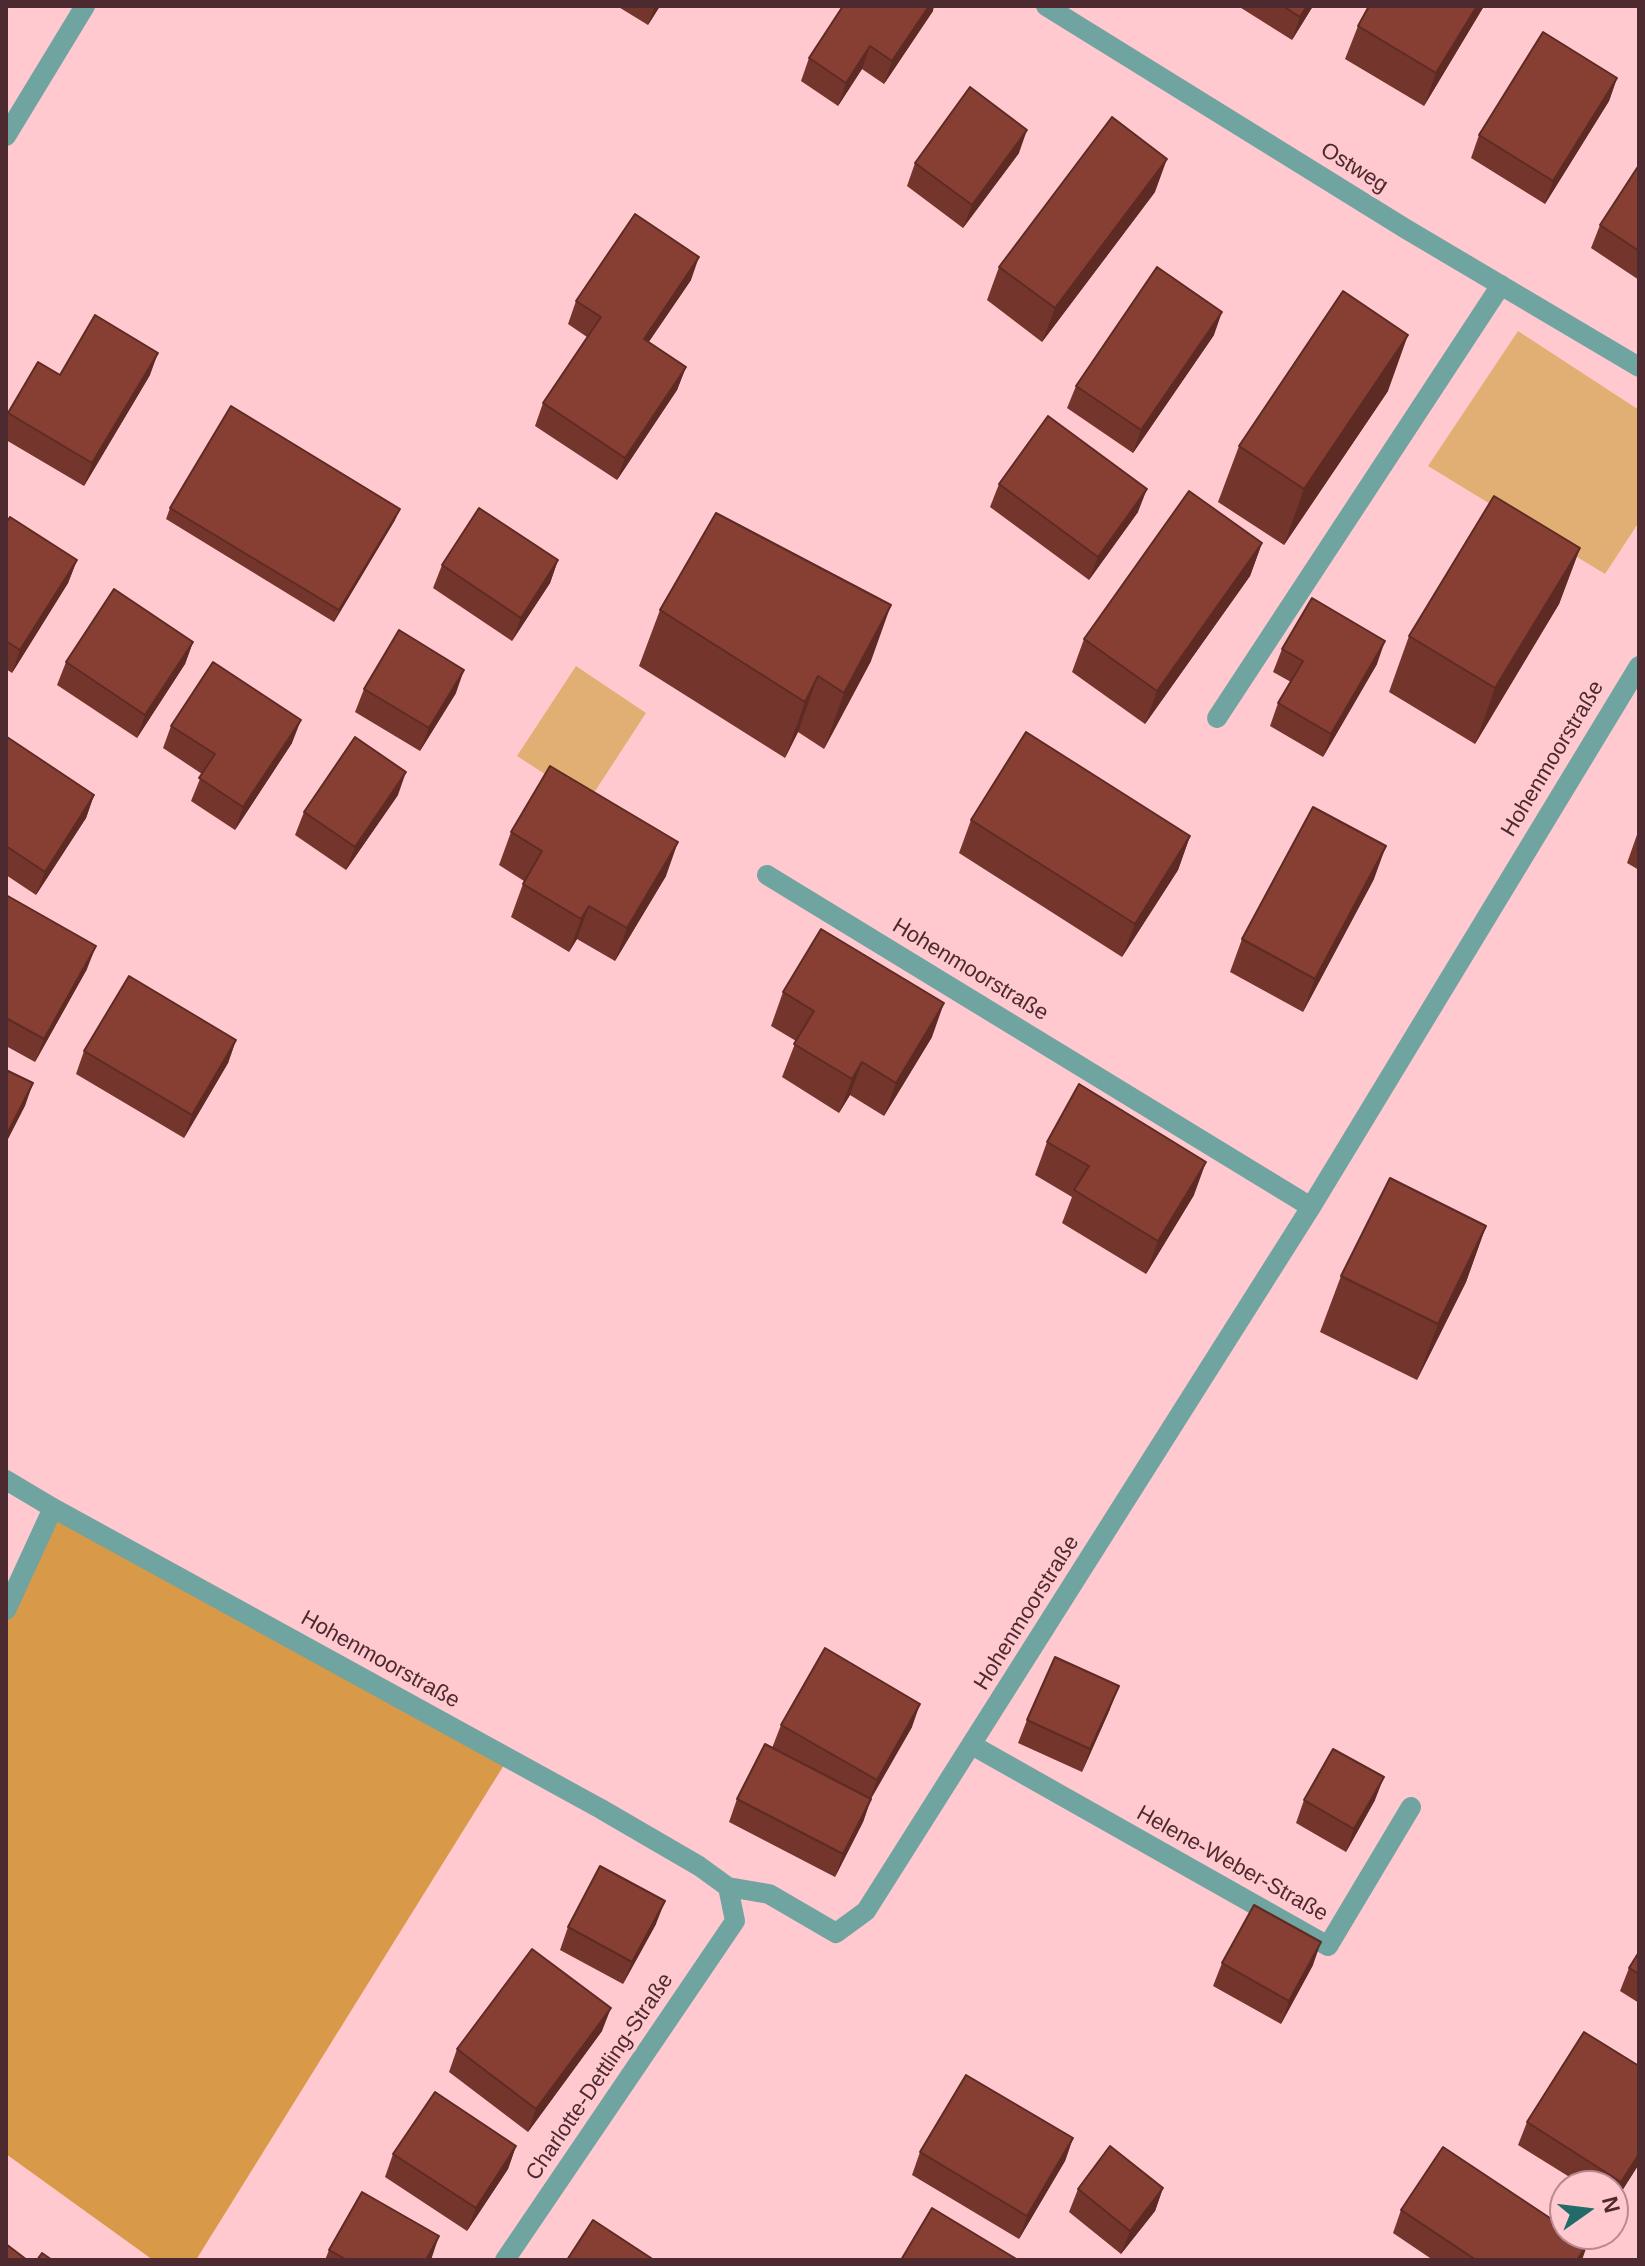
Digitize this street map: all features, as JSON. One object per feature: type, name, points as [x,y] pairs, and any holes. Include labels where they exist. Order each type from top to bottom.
[{"type":"street","points":[[6,136],[85,6]]},
{"type":"street","name":"Ostweg","points":[[1046,6],[1639,367]]},
{"type":"street","points":[[1217,718],[1501,285]]},
{"type":"street","name":"Hohenmoorstraße","points":[[6,1480],[601,1809],[699,1866],[728,1887],[769,1894],[836,1933],[866,1911],[972,1745],[1311,1207],[1639,666]]},
{"type":"street","name":"Hohenmoorstraße","points":[[767,875],[1311,1207]]},
{"type":"street","points":[[6,1610],[53,1508]]},
{"type":"street","name":"Helene-Weber-Straße","points":[[972,1745],[1328,1946],[1411,1807]]},
{"type":"street","name":"Charlotte-Dettling-Straße","points":[[505,2260],[735,1921],[728,1887]]},
{"type":"shaded area","points":[[1518,331],[1639,410],[1639,522],[1605,574],[1428,466]]},
{"type":"shaded area","points":[[576,666],[646,713],[588,802],[517,756]]},
{"type":"shaded area","points":[[53,1508],[509,1757],[196,2260],[153,2260],[6,2154],[6,1610]]},
{"type":"building","points":[[843,6],[929,6],[892,61],[870,46],[846,83],[809,58]]},
{"type":"building","points":[[1283,6],[1307,6],[1300,17]]},
{"type":"building","points":[[1369,6],[1477,6],[1436,73],[1358,26]]},
{"type":"building","points":[[1543,32],[1617,78],[1553,181],[1479,135]]},
{"type":"building","points":[[970,87],[1027,130],[972,205],[915,163]]},
{"type":"building","points":[[1112,117],[1167,159],[1055,308],[999,267]]},
{"type":"building","points":[[1639,165],[1639,251],[1600,225]]},
{"type":"building","points":[[635,214],[699,257],[644,339],[686,367],[625,458],[543,403],[601,317],[576,301]]},
{"type":"building","points":[[1157,267],[1222,312],[1141,430],[1076,386]]},
{"type":"building","points":[[1343,291],[1408,335],[1304,489],[1239,446]]},
{"type":"building","points":[[95,315],[158,353],[92,463],[8,413],[38,362],[60,375]]},
{"type":"building","points":[[231,406],[400,509],[339,610],[170,508]]},
{"type":"building","points":[[1048,416],[1147,489],[1098,557],[999,484]]},
{"type":"building","points":[[1189,491],[1262,543],[1157,691],[1084,639]]},
{"type":"building","points":[[1494,496],[1580,548],[1495,688],[1409,636]]},
{"type":"building","points":[[479,508],[558,560],[521,618],[442,565]]},
{"type":"building","points":[[716,513],[891,605],[844,693],[818,676],[805,702],[660,610]]},
{"type":"building","points":[[10,517],[77,560],[20,650],[6,641],[6,523]]},
{"type":"building","points":[[114,589],[193,642],[145,715],[66,662]]},
{"type":"building","points":[[1312,598],[1385,641],[1331,734],[1278,703],[1303,661],[1282,649]]},
{"type":"building","points":[[399,630],[464,670],[429,728],[364,689]]},
{"type":"building","points":[[213,662],[301,720],[243,807],[199,778],[215,754],[171,726]]},
{"type":"building","points":[[1026,732],[1190,836],[1135,924],[971,820]]},
{"type":"building","points":[[7,737],[94,795],[45,872],[6,846]]},
{"type":"building","points":[[355,737],[406,772],[355,847],[304,812]]},
{"type":"building","points":[[550,766],[678,842],[627,928],[589,906],[581,919],[523,884],[542,851],[511,832]]},
{"type":"building","points":[[1313,807],[1386,846],[1315,979],[1242,939]]},
{"type":"building","points":[[6,895],[96,946],[44,1039],[6,1018]]},
{"type":"building","points":[[821,929],[944,1003],[896,1083],[862,1062],[852,1079],[794,1044],[814,1011],[783,992]]},
{"type":"building","points":[[129,976],[236,1040],[192,1115],[84,1051]]},
{"type":"building","points":[[6,1070],[33,1083],[6,1136]]},
{"type":"building","points":[[1079,1084],[1206,1162],[1158,1241],[1074,1190],[1089,1166],[1047,1142]]},
{"type":"building","points":[[1390,1178],[1486,1226],[1438,1324],[1341,1276]]},
{"type":"building","points":[[825,1648],[920,1704],[877,1780],[781,1725]]},
{"type":"building","points":[[1055,1657],[1119,1686],[1090,1749],[1027,1720]]},
{"type":"building","points":[[765,1744],[871,1799],[843,1854],[737,1799]]},
{"type":"building","points":[[1333,1749],[1384,1777],[1354,1829],[1304,1800]]},
{"type":"building","points":[[600,1866],[665,1901],[632,1962],[568,1927]]},
{"type":"building","points":[[1254,1905],[1321,1942],[1289,2001],[1222,1963]]},
{"type":"building","points":[[532,1949],[611,2008],[536,2109],[457,2049]]},
{"type":"building","points":[[1639,1952],[1639,1974],[1629,1968]]},
{"type":"building","points":[[1584,2032],[1639,2066],[1639,2154],[1629,2170],[1602,2170],[1527,2122]]},
{"type":"building","points":[[966,2075],[1073,2138],[1027,2216],[920,2152]]},
{"type":"building","points":[[435,2092],[516,2146],[476,2208],[393,2154]]},
{"type":"building","points":[[1110,2146],[1163,2188],[1130,2231],[1078,2189]]},
{"type":"building","points":[[1443,2147],[1549,2217],[1549,2250],[1583,2250],[1577,2260],[1476,2260],[1401,2210]]},
{"type":"building","points":[[362,2192],[439,2236],[426,2260],[347,2260],[329,2250]]},
{"type":"building","points":[[932,2208],[1018,2260],[901,2260]]},
{"type":"building","points":[[593,2220],[654,2260],[567,2260]]},
{"type":"building","points":[[6,2244],[27,2260],[6,2260]]},
{"type":"building","points":[[42,2253],[52,2260],[37,2260]]}]
